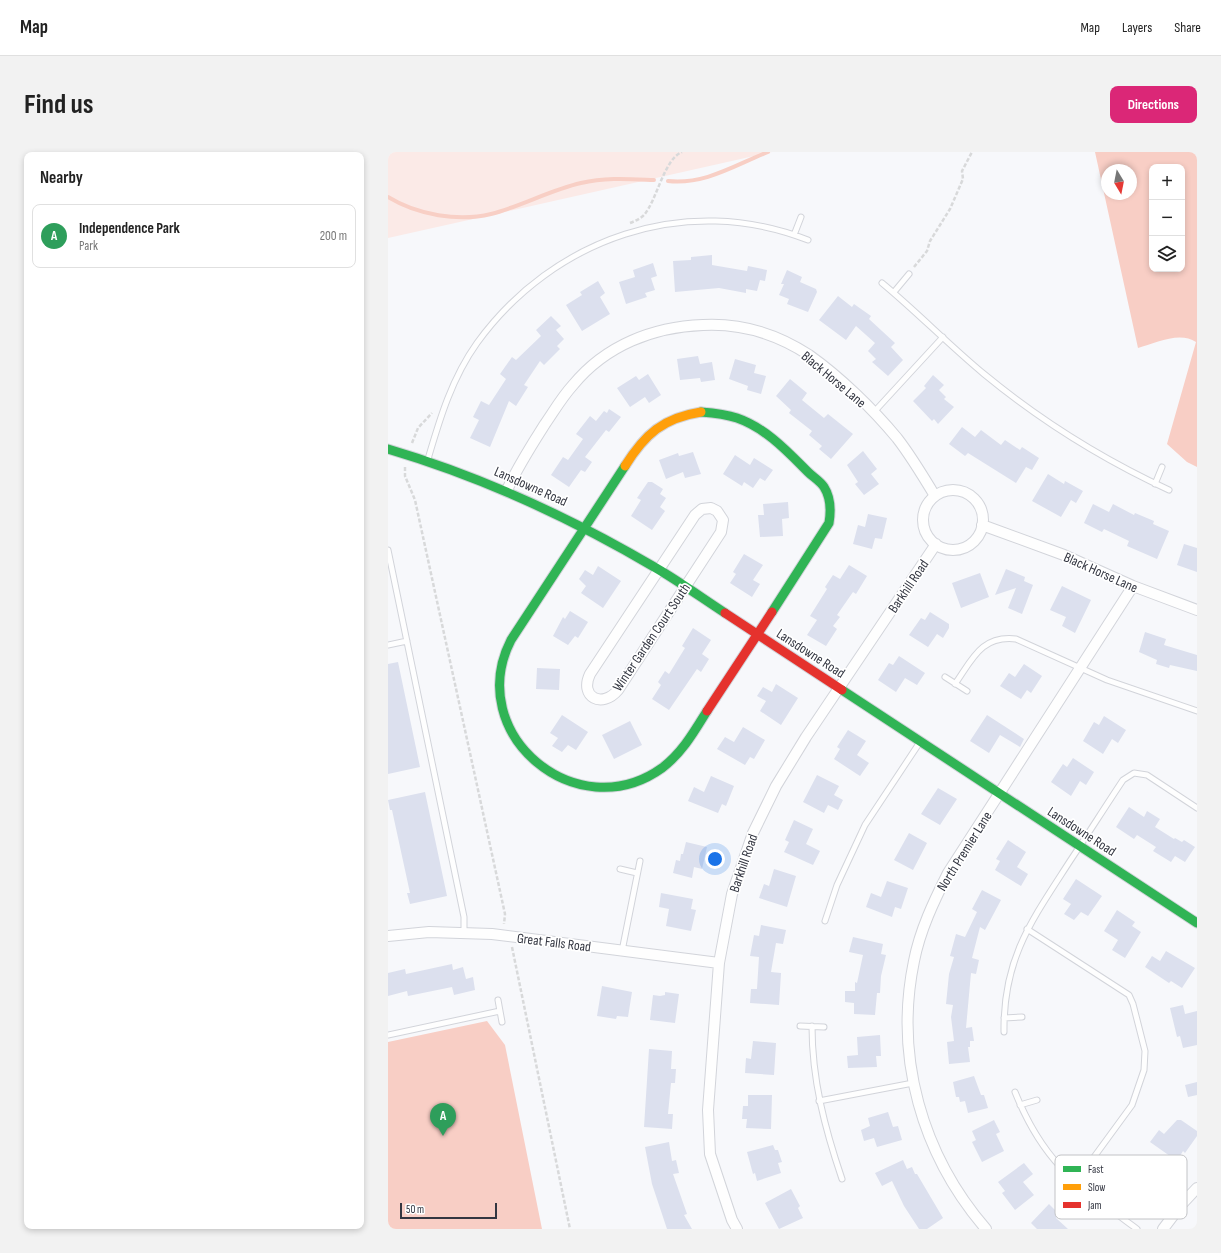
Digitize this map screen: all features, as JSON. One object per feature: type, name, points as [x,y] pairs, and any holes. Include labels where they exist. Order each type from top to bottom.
[{"type":"street","name":"Black Horse Lane","points":[[507,490],[526,454],[567,392],[584,373],[611,351],[632,340],[661,330],[687,326],[719,324],[761,331],[786,342],[808,355],[826,369],[874,412],[897,438],[936,496]]},
{"type":"street","points":[[713,412],[737,416],[752,423],[761,429],[823,486],[829,498],[830,507],[829,523],[825,530],[757,635],[674,758],[660,770],[634,782],[610,787],[596,787],[565,782],[551,774],[526,753],[509,728],[501,701],[500,672],[503,659],[513,636],[584,526],[638,445],[651,432],[667,421],[687,413],[713,412]]},
{"type":"street","name":"Lansdowne Road","points":[[388,449],[427,461],[507,490],[584,526],[658,569],[1197,923]]},
{"type":"street","points":[[948,490],[956,490],[967,493],[979,505],[983,518],[982,525],[976,538],[962,548],[949,549],[936,544],[928,535],[923,520],[926,506],[936,496],[948,490]]},
{"type":"street","name":"Winter Garden Court South","points":[[706,508],[717,511],[723,520],[723,528],[618,690],[609,698],[599,700],[589,693],[587,689],[590,674],[658,569],[698,511],[706,508]]},
{"type":"street","name":"Black Horse Lane","points":[[982,525],[1064,555],[1133,586],[1197,610]]},
{"type":"street","name":"Barkhill Road","points":[[737,1229],[732,1220],[710,1154],[708,1110],[719,963],[732,894],[753,833],[776,786],[839,688],[936,544]]},
{"type":"street","name":"North Premier Lane","points":[[986,1229],[959,1195],[944,1169],[922,1117],[913,1083],[908,1018],[914,960],[922,933],[937,894],[948,873],[1081,669],[1133,586]]},
{"type":"street","name":"Great Falls Road","points":[[388,936],[429,932],[492,934],[719,963]]},
{"type":"street","points":[[1187,1199],[1197,1188]]},
{"type":"street","points":[[1163,1229],[1171,1219]]},
{"type":"lane","points":[[794,234],[801,217]]},
{"type":"lane","points":[[427,461],[451,390],[477,343],[513,299],[556,265],[604,241],[650,227],[672,223],[730,222],[794,234],[808,240]]},
{"type":"lane","points":[[894,292],[909,274]]},
{"type":"lane","points":[[882,283],[894,292],[983,374],[1033,413],[1091,450],[1126,470],[1169,490]]},
{"type":"lane","points":[[874,412],[943,337]]},
{"type":"lane","points":[[1155,484],[1162,467]]},
{"type":"lane","points":[[388,550],[462,909],[464,933]]},
{"type":"lane","points":[[955,684],[981,648],[995,640],[1005,638],[1016,639],[1081,669],[1139,692],[1197,711]]},
{"type":"lane","points":[[388,645],[407,641]]},
{"type":"lane","points":[[945,677],[967,692]]},
{"type":"lane","points":[[825,922],[837,885],[865,825],[920,742]]},
{"type":"lane","points":[[1004,1032],[1004,1000],[1015,956],[1027,929],[1079,846],[1123,780],[1134,773],[1147,775],[1197,808]]},
{"type":"lane","points":[[622,951],[640,861]]},
{"type":"lane","points":[[620,869],[637,873]]},
{"type":"lane","points":[[1027,929],[1129,995],[1133,1004],[1145,1051],[1146,1063],[1135,1100],[1095,1155]]},
{"type":"lane","points":[[498,1000],[502,1022]]},
{"type":"lane","points":[[388,1035],[500,1011]]},
{"type":"lane","points":[[1004,1018],[1022,1017]]},
{"type":"lane","points":[[800,1026],[824,1027]]},
{"type":"lane","points":[[812,1026],[814,1068],[819,1101],[830,1143],[842,1179]]},
{"type":"lane","points":[[819,1101],[913,1083]]},
{"type":"lane","points":[[1015,1092],[1028,1123],[1049,1156],[1055,1162]]},
{"type":"lane","points":[[1020,1105],[1037,1100]]},
{"type":"lane","points":[[1124,1219],[1137,1229]]},
{"type":"path","points":[[909,274],[927,251],[930,241],[950,209],[963,179],[962,171],[972,152]]},
{"type":"shaded area","points":[[388,152],[772,152],[388,238]]},
{"type":"shaded area","points":[[1095,152],[1197,152],[1197,467],[1187,462],[1167,444],[1196,342],[1183,338],[1160,341],[1138,348],[1106,200],[1137,200],[1137,164],[1101,164],[1101,179]]},
{"type":"shaded area","points":[[487,1021],[505,1045],[542,1229],[388,1229],[388,1042]]},
{"type":"building","points":[[712,255],[712,265],[747,271],[748,266],[767,270],[765,281],[760,280],[757,291],[746,289],[746,293],[719,288],[675,292],[673,261],[691,260],[691,257]]},
{"type":"building","points":[[653,263],[657,276],[651,278],[655,290],[645,293],[647,297],[626,304],[619,282],[635,277],[633,270]]},
{"type":"building","points":[[787,270],[802,277],[800,282],[816,289],[817,292],[808,312],[787,304],[789,299],[779,295],[784,284],[781,284]]},
{"type":"building","points":[[598,281],[605,293],[600,297],[610,314],[582,331],[566,305],[582,295],[580,292]]},
{"type":"building","points":[[838,296],[852,307],[854,304],[871,316],[869,319],[895,343],[891,347],[903,360],[888,376],[872,362],[876,359],[868,351],[875,343],[856,326],[846,340],[819,320]]},
{"type":"building","points":[[551,316],[561,326],[556,330],[564,339],[557,346],[560,349],[544,365],[540,361],[524,385],[528,387],[516,406],[509,401],[490,447],[470,438],[479,420],[473,417],[481,401],[489,405],[506,379],[500,374],[512,357],[516,360],[541,336],[536,330]]},
{"type":"building","points":[[698,356],[700,364],[712,362],[715,380],[701,382],[700,378],[680,380],[677,359]]},
{"type":"building","points":[[735,359],[756,365],[754,373],[766,376],[761,394],[747,390],[748,386],[729,379]]},
{"type":"building","points":[[648,374],[661,395],[649,403],[645,397],[630,407],[617,388],[636,376],[639,380]]},
{"type":"building","points":[[933,375],[944,385],[939,390],[946,397],[944,399],[954,407],[938,424],[934,419],[932,421],[913,401],[926,388],[924,386]]},
{"type":"building","points":[[790,379],[807,393],[802,400],[824,418],[828,414],[853,434],[831,459],[819,449],[822,446],[809,435],[812,431],[789,413],[791,410],[776,396]]},
{"type":"building","points":[[609,409],[621,417],[609,432],[606,430],[585,457],[592,462],[585,472],[581,470],[569,487],[551,475],[563,457],[568,460],[583,439],[576,434],[590,416],[596,421],[604,411],[607,413]]},
{"type":"building","points":[[962,427],[975,437],[981,430],[1001,445],[1005,440],[1020,450],[1022,447],[1039,458],[1032,470],[1026,467],[1016,483],[968,453],[965,456],[949,444]]},
{"type":"building","points":[[863,451],[877,469],[871,474],[879,484],[864,495],[855,484],[858,482],[847,465]]},
{"type":"building","points":[[693,452],[701,474],[685,478],[683,472],[666,479],[659,460],[678,453],[679,456]]},
{"type":"building","points":[[735,455],[750,465],[754,458],[773,470],[765,481],[760,478],[753,488],[744,482],[742,486],[723,474]]},
{"type":"building","points":[[1048,474],[1064,484],[1065,481],[1083,491],[1076,503],[1071,500],[1061,517],[1032,501]]},
{"type":"building","points":[[648,482],[652,482],[663,489],[660,494],[666,498],[660,507],[665,511],[652,530],[631,516],[641,500],[637,498]]},
{"type":"building","points":[[788,502],[789,518],[782,519],[783,536],[760,537],[758,515],[764,515],[763,504]]},
{"type":"building","points":[[1093,504],[1109,512],[1113,504],[1134,515],[1135,513],[1154,521],[1153,524],[1169,531],[1157,559],[1127,546],[1129,541],[1104,529],[1102,532],[1084,523]]},
{"type":"building","points":[[868,514],[887,518],[882,539],[875,538],[872,549],[853,544],[858,525],[865,527]]},
{"type":"building","points":[[1184,544],[1197,548],[1197,572],[1177,565]]},
{"type":"building","points":[[744,554],[763,565],[753,580],[760,584],[752,597],[730,583],[736,574],[733,572]]},
{"type":"building","points":[[849,565],[867,576],[856,594],[853,592],[837,615],[840,617],[833,626],[837,629],[826,646],[807,635],[817,620],[810,616],[827,589],[825,587],[833,575],[840,579]]},
{"type":"building","points":[[598,566],[621,581],[603,608],[581,593],[586,586],[579,579],[585,570],[593,575]]},
{"type":"building","points":[[1006,569],[1025,577],[1024,581],[1033,585],[1022,614],[1008,608],[1016,588],[995,595]]},
{"type":"building","points":[[980,573],[989,597],[961,608],[952,583]]},
{"type":"building","points":[[1062,586],[1091,600],[1075,633],[1062,626],[1066,617],[1050,610]]},
{"type":"building","points":[[570,611],[588,622],[578,638],[575,636],[568,645],[553,636],[563,617],[565,619]]},
{"type":"building","points":[[930,612],[949,624],[949,628],[943,638],[937,634],[928,647],[909,635],[921,618],[925,620]]},
{"type":"building","points":[[693,628],[711,640],[702,654],[709,659],[701,672],[697,669],[669,710],[652,699],[661,685],[658,682],[665,671],[669,674],[685,648],[682,646]]},
{"type":"building","points":[[1145,632],[1166,639],[1164,645],[1197,655],[1197,671],[1170,665],[1169,668],[1156,664],[1157,660],[1139,652]]},
{"type":"building","points":[[899,656],[925,673],[917,685],[905,678],[896,692],[878,680],[889,663],[893,665]]},
{"type":"building","points":[[398,662],[420,767],[388,774],[388,664]]},
{"type":"building","points":[[1024,664],[1042,676],[1031,693],[1027,690],[1021,699],[1000,686],[1009,673],[1015,677]]},
{"type":"building","points":[[537,668],[560,669],[559,690],[536,689]]},
{"type":"building","points":[[776,684],[798,698],[781,725],[760,711],[766,701],[757,696],[763,687],[772,692]]},
{"type":"building","points":[[562,715],[588,732],[576,750],[568,745],[562,752],[552,746],[558,738],[550,733]]},
{"type":"building","points":[[987,715],[1024,739],[1020,747],[1000,735],[989,753],[970,741]]},
{"type":"building","points":[[1104,716],[1126,730],[1118,743],[1112,739],[1103,754],[1083,741],[1094,722],[1099,725]]},
{"type":"building","points":[[630,721],[642,745],[614,759],[602,735]]},
{"type":"building","points":[[743,727],[765,740],[754,759],[750,757],[745,765],[717,749],[725,737],[734,742]]},
{"type":"building","points":[[848,730],[866,741],[857,755],[869,763],[860,776],[834,759],[840,749],[837,747]]},
{"type":"building","points":[[1073,758],[1094,772],[1086,785],[1080,781],[1071,796],[1051,782],[1063,764],[1067,767]]},
{"type":"building","points":[[817,775],[839,786],[834,795],[843,800],[838,810],[828,805],[824,813],[803,802]]},
{"type":"building","points":[[711,776],[734,786],[726,806],[722,804],[718,813],[688,801],[694,787],[704,792]]},
{"type":"building","points":[[938,788],[957,799],[940,825],[921,814]]},
{"type":"building","points":[[425,792],[447,896],[410,904],[407,893],[410,893],[392,810],[390,810],[388,800]]},
{"type":"building","points":[[1129,807],[1144,817],[1147,811],[1160,819],[1155,827],[1174,839],[1175,838],[1182,842],[1184,840],[1195,847],[1185,862],[1175,856],[1171,862],[1153,851],[1156,847],[1137,835],[1134,839],[1116,827]]},
{"type":"building","points":[[794,820],[813,829],[806,844],[820,851],[813,865],[784,852],[789,842],[785,840]]},
{"type":"building","points":[[909,833],[927,843],[913,870],[894,860]]},
{"type":"building","points":[[1008,840],[1026,852],[1017,867],[1028,874],[1021,886],[995,870],[1000,861],[996,859]]},
{"type":"building","points":[[686,842],[707,847],[702,869],[694,867],[692,878],[673,873],[676,860],[680,861]]},
{"type":"building","points":[[774,869],[796,876],[787,907],[759,898],[764,884],[769,886]]},
{"type":"building","points":[[1076,879],[1102,896],[1088,916],[1081,912],[1074,920],[1064,914],[1071,904],[1063,899]]},
{"type":"building","points":[[887,881],[908,888],[901,909],[895,907],[892,917],[866,907],[871,893],[881,897]]},
{"type":"building","points":[[982,890],[1001,900],[985,930],[980,927],[972,958],[979,960],[976,974],[971,973],[966,1028],[972,1027],[974,1041],[970,1041],[970,1047],[968,1047],[970,1062],[949,1064],[947,1042],[954,1041],[951,1017],[953,1005],[946,1004],[949,974],[954,957],[950,956],[956,934],[965,937],[977,912],[972,909]]},
{"type":"building","points":[[661,893],[693,899],[691,909],[696,910],[691,931],[666,926],[669,909],[659,907]]},
{"type":"building","points":[[1117,910],[1135,922],[1132,926],[1141,932],[1125,958],[1112,950],[1118,940],[1104,931]]},
{"type":"building","points":[[761,925],[786,930],[783,944],[776,943],[771,972],[781,973],[779,1005],[750,1003],[751,989],[757,989],[759,957],[750,956],[754,935],[759,936]]},
{"type":"building","points":[[853,937],[883,944],[881,954],[886,955],[881,976],[880,993],[877,993],[875,1015],[854,1014],[854,1003],[845,1002],[845,991],[855,991],[855,982],[857,983],[863,955],[849,952]]},
{"type":"building","points":[[1166,951],[1195,968],[1182,988],[1171,981],[1169,983],[1145,967],[1152,956],[1160,961]]},
{"type":"building","points":[[452,964],[453,970],[463,967],[466,979],[473,977],[475,990],[454,995],[452,987],[408,996],[407,991],[388,996],[388,973],[405,969],[406,974]]},
{"type":"building","points":[[602,986],[632,992],[628,1017],[617,1016],[616,1019],[597,1016]]},
{"type":"building","points":[[665,992],[679,994],[675,1023],[650,1020],[653,995],[665,995]]},
{"type":"building","points":[[1183,1005],[1185,1014],[1197,1011],[1197,1045],[1183,1048],[1180,1036],[1177,1037],[1170,1008]]},
{"type":"building","points":[[880,1035],[881,1056],[876,1056],[877,1067],[848,1068],[847,1056],[858,1055],[857,1037]]},
{"type":"building","points":[[753,1041],[776,1043],[774,1075],[745,1073],[746,1058],[751,1059]]},
{"type":"building","points":[[649,1049],[672,1051],[671,1069],[676,1069],[675,1083],[671,1083],[668,1114],[673,1114],[672,1129],[644,1127]]},
{"type":"building","points":[[974,1076],[981,1095],[984,1095],[988,1108],[968,1113],[965,1101],[960,1102],[959,1097],[956,1097],[953,1082]]},
{"type":"building","points":[[1197,1082],[1197,1095],[1188,1097],[1185,1085]]},
{"type":"building","points":[[748,1095],[772,1095],[771,1129],[746,1128],[747,1119],[742,1119],[743,1106],[748,1106]]},
{"type":"building","points":[[888,1112],[893,1127],[898,1126],[902,1140],[877,1147],[874,1138],[864,1141],[861,1130],[870,1126],[868,1118]]},
{"type":"building","points":[[994,1120],[1000,1132],[996,1134],[1004,1151],[982,1162],[972,1142],[976,1140],[972,1131]]},
{"type":"building","points":[[1177,1120],[1181,1120],[1197,1131],[1197,1136],[1185,1153],[1183,1151],[1181,1155],[1168,1155],[1150,1142],[1159,1130],[1164,1134]]},
{"type":"building","points":[[669,1142],[672,1161],[676,1160],[679,1173],[673,1174],[687,1214],[684,1215],[692,1229],[667,1229],[652,1184],[645,1147]]},
{"type":"building","points":[[773,1145],[775,1150],[778,1150],[782,1162],[778,1163],[781,1173],[757,1181],[755,1173],[753,1174],[747,1152]]},
{"type":"building","points":[[903,1160],[907,1169],[912,1167],[915,1174],[917,1174],[943,1218],[927,1229],[919,1229],[904,1206],[892,1181],[882,1186],[875,1173]]},
{"type":"building","points":[[1024,1163],[1033,1174],[1023,1182],[1034,1195],[1015,1210],[1002,1193],[1005,1191],[998,1182]]},
{"type":"building","points":[[791,1189],[800,1206],[798,1208],[803,1218],[779,1229],[765,1203]]},
{"type":"building","points":[[1049,1204],[1055,1210],[1055,1219],[1057,1219],[1068,1229],[1037,1229],[1031,1223]]},
{"type":"waterway","points":[[668,181],[695,180],[707,177],[720,173],[768,152]]},
{"type":"waterway","points":[[388,197],[399,203],[425,212],[452,217],[465,217],[491,214],[558,190],[590,181],[618,179],[654,180]]},
{"type":"traffic: fast","points":[[701,412],[737,418],[758,428],[776,441],[821,483],[828,496],[830,509],[829,523],[772,612]]},
{"type":"traffic: fast","points":[[388,449],[458,472],[526,500],[592,532],[656,568],[725,613]]},
{"type":"traffic: fast","points":[[625,466],[511,640],[500,675],[502,708],[515,738],[537,762],[564,779],[596,787],[629,784],[662,768],[682,749],[707,711]]},
{"type":"traffic: fast","points":[[842,690],[1197,923]]},
{"type":"traffic: slow","points":[[625,466],[640,445],[656,429],[676,418],[701,412]]},
{"type":"traffic: jam","points":[[707,711],[772,612]]},
{"type":"traffic: jam","points":[[725,613],[842,690]]},
{"type":"place","name":"Independence Park","points":[[443,1136]]}]
